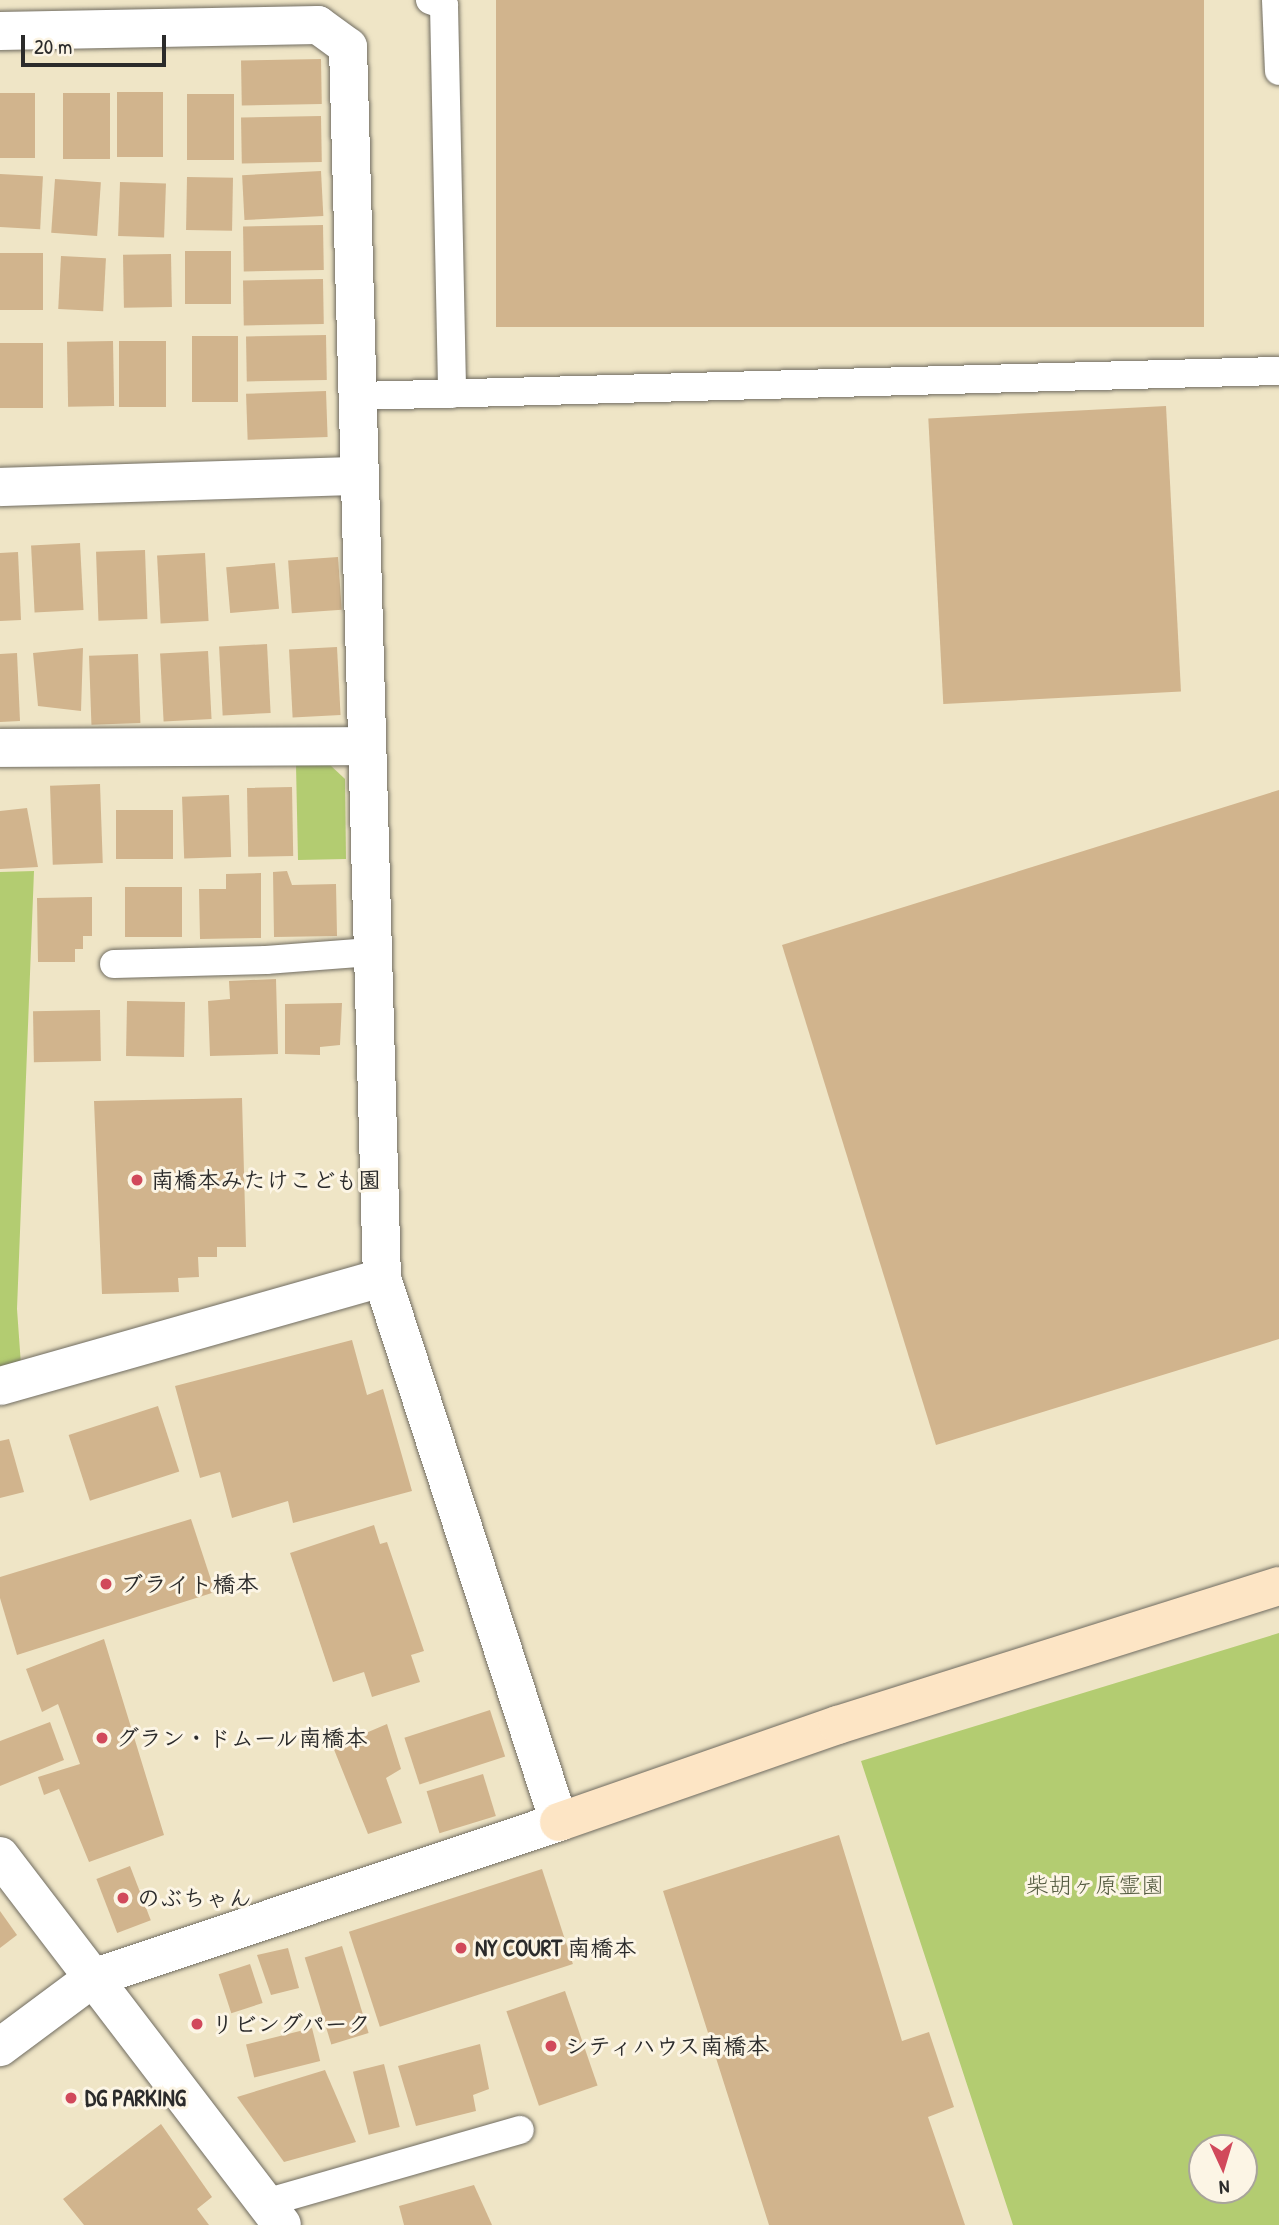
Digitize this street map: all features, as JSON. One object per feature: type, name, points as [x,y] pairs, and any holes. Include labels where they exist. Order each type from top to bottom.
[{"type":"street","points":[[0,31],[318,24],[348,47],[359,396],[358,476],[365,746],[382,1278],[559,1822]]},
{"type":"street","points":[[0,487],[358,476]]},
{"type":"street","points":[[0,748],[365,746]]},
{"type":"street","points":[[0,1386],[382,1278]]},
{"type":"street","points":[[0,2047],[93,1978],[559,1822],[838,1725],[1279,1586]]},
{"type":"street","points":[[0,1856],[274,2214]]},
{"type":"lane","points":[[430,0],[444,5],[452,394]]},
{"type":"lane","points":[[1276,0],[1279,71]]},
{"type":"lane","points":[[359,396],[1279,371]]},
{"type":"lane","points":[[114,964],[266,960],[371,952]]},
{"type":"lane","points":[[274,2214],[520,2130]]},
{"type":"green space","points":[[329,764],[345,779],[346,859],[298,860],[296,765]]},
{"type":"green space","points":[[34,871],[17,1309],[21,1365],[0,1371],[0,872]]},
{"type":"green space","name":"柴胡ヶ原霊園","points":[[1279,1633],[1279,2225],[1013,2225],[861,1761]]},
{"type":"building","points":[[496,0],[1204,0],[1204,327],[496,327]]},
{"type":"building","points":[[321,59],[322,104],[242,105],[241,60]]},
{"type":"building","points":[[117,92],[163,92],[163,157],[117,157]]},
{"type":"building","points":[[0,93],[35,93],[35,158],[0,158]]},
{"type":"building","points":[[63,93],[110,93],[110,159],[63,159]]},
{"type":"building","points":[[187,94],[234,94],[234,160],[187,160]]},
{"type":"building","points":[[321,116],[322,162],[242,163],[241,117]]},
{"type":"building","points":[[321,171],[323,216],[244,220],[242,175]]},
{"type":"building","points":[[0,174],[43,176],[40,229],[0,227]]},
{"type":"building","points":[[187,177],[233,178],[232,231],[186,230]]},
{"type":"building","points":[[55,179],[101,182],[97,236],[51,233]]},
{"type":"building","points":[[120,182],[166,184],[164,238],[118,236]]},
{"type":"building","points":[[323,225],[324,270],[244,271],[243,226]]},
{"type":"building","points":[[185,251],[231,251],[231,304],[185,304]]},
{"type":"building","points":[[0,253],[43,253],[43,310],[0,310]]},
{"type":"building","points":[[171,254],[172,307],[124,308],[123,255]]},
{"type":"building","points":[[61,256],[106,258],[103,311],[58,309]]},
{"type":"building","points":[[323,279],[324,324],[244,325],[243,280]]},
{"type":"building","points":[[326,335],[327,380],[247,381],[246,336]]},
{"type":"building","points":[[192,336],[238,336],[238,402],[192,402]]},
{"type":"building","points":[[113,341],[114,406],[68,407],[67,342]]},
{"type":"building","points":[[119,341],[166,341],[166,407],[119,407]]},
{"type":"building","points":[[0,343],[43,343],[43,408],[0,408]]},
{"type":"building","points":[[326,391],[328,437],[248,440],[246,394]]},
{"type":"building","points":[[1166,406],[1181,692],[943,704],[928,418]]},
{"type":"building","points":[[80,543],[84,610],[35,612],[31,546]]},
{"type":"building","points":[[145,550],[147,619],[98,621],[96,552]]},
{"type":"building","points":[[18,552],[21,620],[0,621],[0,553]]},
{"type":"building","points":[[205,553],[209,621],[161,623],[157,556]]},
{"type":"building","points":[[338,557],[342,610],[292,613],[288,560]]},
{"type":"building","points":[[275,563],[279,609],[230,613],[226,567]]},
{"type":"building","points":[[267,644],[271,713],[223,715],[219,647]]},
{"type":"building","points":[[337,647],[341,715],[293,717],[289,650]]},
{"type":"building","points":[[83,648],[81,711],[38,706],[33,653]]},
{"type":"building","points":[[208,651],[212,719],[164,721],[160,654]]},
{"type":"building","points":[[17,653],[20,721],[0,722],[0,654]]},
{"type":"building","points":[[138,654],[140,723],[91,725],[89,656]]},
{"type":"building","points":[[100,784],[103,863],[53,865],[50,786]]},
{"type":"building","points":[[292,787],[293,856],[248,857],[247,788]]},
{"type":"building","points":[[1279,790],[1279,1339],[936,1445],[782,945]]},
{"type":"building","points":[[229,795],[231,857],[184,859],[182,797]]},
{"type":"building","points":[[27,808],[38,867],[0,869],[0,811]]},
{"type":"building","points":[[116,810],[173,810],[173,859],[116,859]]},
{"type":"building","points":[[287,871],[292,885],[336,884],[337,936],[274,937],[273,872]]},
{"type":"building","points":[[261,873],[261,938],[200,939],[199,889],[226,889],[226,874]]},
{"type":"building","points":[[125,887],[182,887],[182,937],[125,937]]},
{"type":"building","points":[[92,897],[92,936],[83,936],[83,949],[75,949],[75,962],[38,962],[37,898]]},
{"type":"building","points":[[276,979],[278,1054],[210,1056],[208,1001],[230,999],[229,981]]},
{"type":"building","points":[[127,1001],[185,1002],[184,1057],[126,1056]]},
{"type":"building","points":[[342,1003],[340,1045],[320,1047],[320,1055],[285,1054],[285,1004]]},
{"type":"building","points":[[100,1010],[101,1061],[34,1062],[33,1011]]},
{"type":"building","points":[[242,1098],[246,1247],[217,1247],[217,1257],[198,1257],[199,1277],[178,1278],[179,1292],[102,1294],[94,1101]]},
{"type":"building","points":[[352,1340],[367,1395],[383,1389],[412,1491],[293,1523],[288,1501],[232,1518],[220,1472],[200,1478],[175,1386]]},
{"type":"building","points":[[158,1406],[179,1472],[90,1501],[69,1435]]},
{"type":"building","points":[[9,1439],[24,1492],[0,1498],[0,1441]]},
{"type":"building","name":"ブライト橋本","points":[[191,1519],[215,1592],[17,1655],[0,1598],[0,1577]]},
{"type":"building","points":[[374,1525],[380,1544],[387,1542],[424,1651],[411,1655],[420,1682],[372,1697],[364,1672],[333,1682],[290,1553]]},
{"type":"building","name":"グラン・ドムール南橋本","points":[[104,1639],[164,1835],[89,1862],[59,1789],[44,1795],[38,1777],[80,1764],[58,1704],[42,1712],[26,1669]]},
{"type":"building","points":[[490,1710],[505,1757],[420,1784],[404,1738]]},
{"type":"building","points":[[50,1722],[64,1760],[0,1786],[0,1741]]},
{"type":"building","points":[[387,1724],[401,1769],[386,1778],[402,1823],[368,1834],[333,1747]]},
{"type":"building","points":[[483,1774],[496,1816],[439,1833],[427,1791]]},
{"type":"building","points":[[839,1835],[902,2041],[929,2032],[954,2107],[928,2117],[965,2225],[769,2225],[663,1891]]},
{"type":"building","points":[[130,1866],[151,1920],[117,1933],[96,1879]]},
{"type":"building","name":"NY COURT 南橋本","points":[[542,1869],[573,1964],[380,2027],[349,1932]]},
{"type":"building","points":[[0,1911],[17,1935],[0,1948]]},
{"type":"building","points":[[342,1946],[369,2033],[331,2044],[305,1957]]},
{"type":"building","points":[[288,1948],[299,1988],[271,1995],[257,1955]]},
{"type":"building","points":[[250,1964],[263,2003],[231,2013],[219,1974]]},
{"type":"building","name":"シティハウス南橋本","points":[[565,1991],[598,2086],[539,2106],[506,2011]]},
{"type":"building","points":[[312,2028],[320,2061],[254,2077],[246,2044]]},
{"type":"building","points":[[480,2044],[489,2089],[473,2095],[476,2111],[416,2126],[398,2066]]},
{"type":"building","points":[[384,2064],[400,2127],[369,2135],[353,2072]]},
{"type":"building","points":[[325,2070],[356,2142],[284,2162],[237,2097]]},
{"type":"building","points":[[161,2124],[212,2197],[197,2209],[209,2225],[84,2225],[63,2199]]},
{"type":"building","points":[[474,2185],[492,2225],[404,2225],[399,2206]]},
{"type":"place","name":"南橋本みたけこども園","points":[[137,1180]]},
{"type":"place","name":"ブライト橋本","points":[[106,1584]]},
{"type":"place","name":"グラン・ドムール南橋本","points":[[102,1738]]},
{"type":"place","name":"のぶちゃん","points":[[123,1898]]},
{"type":"place","name":"NY COURT 南橋本","points":[[461,1948]]},
{"type":"place","name":"リビングパーク","points":[[197,2024]]},
{"type":"place","name":"シティハウス南橋本","points":[[551,2046]]},
{"type":"place","name":"DG PARKING","points":[[71,2098]]}]
